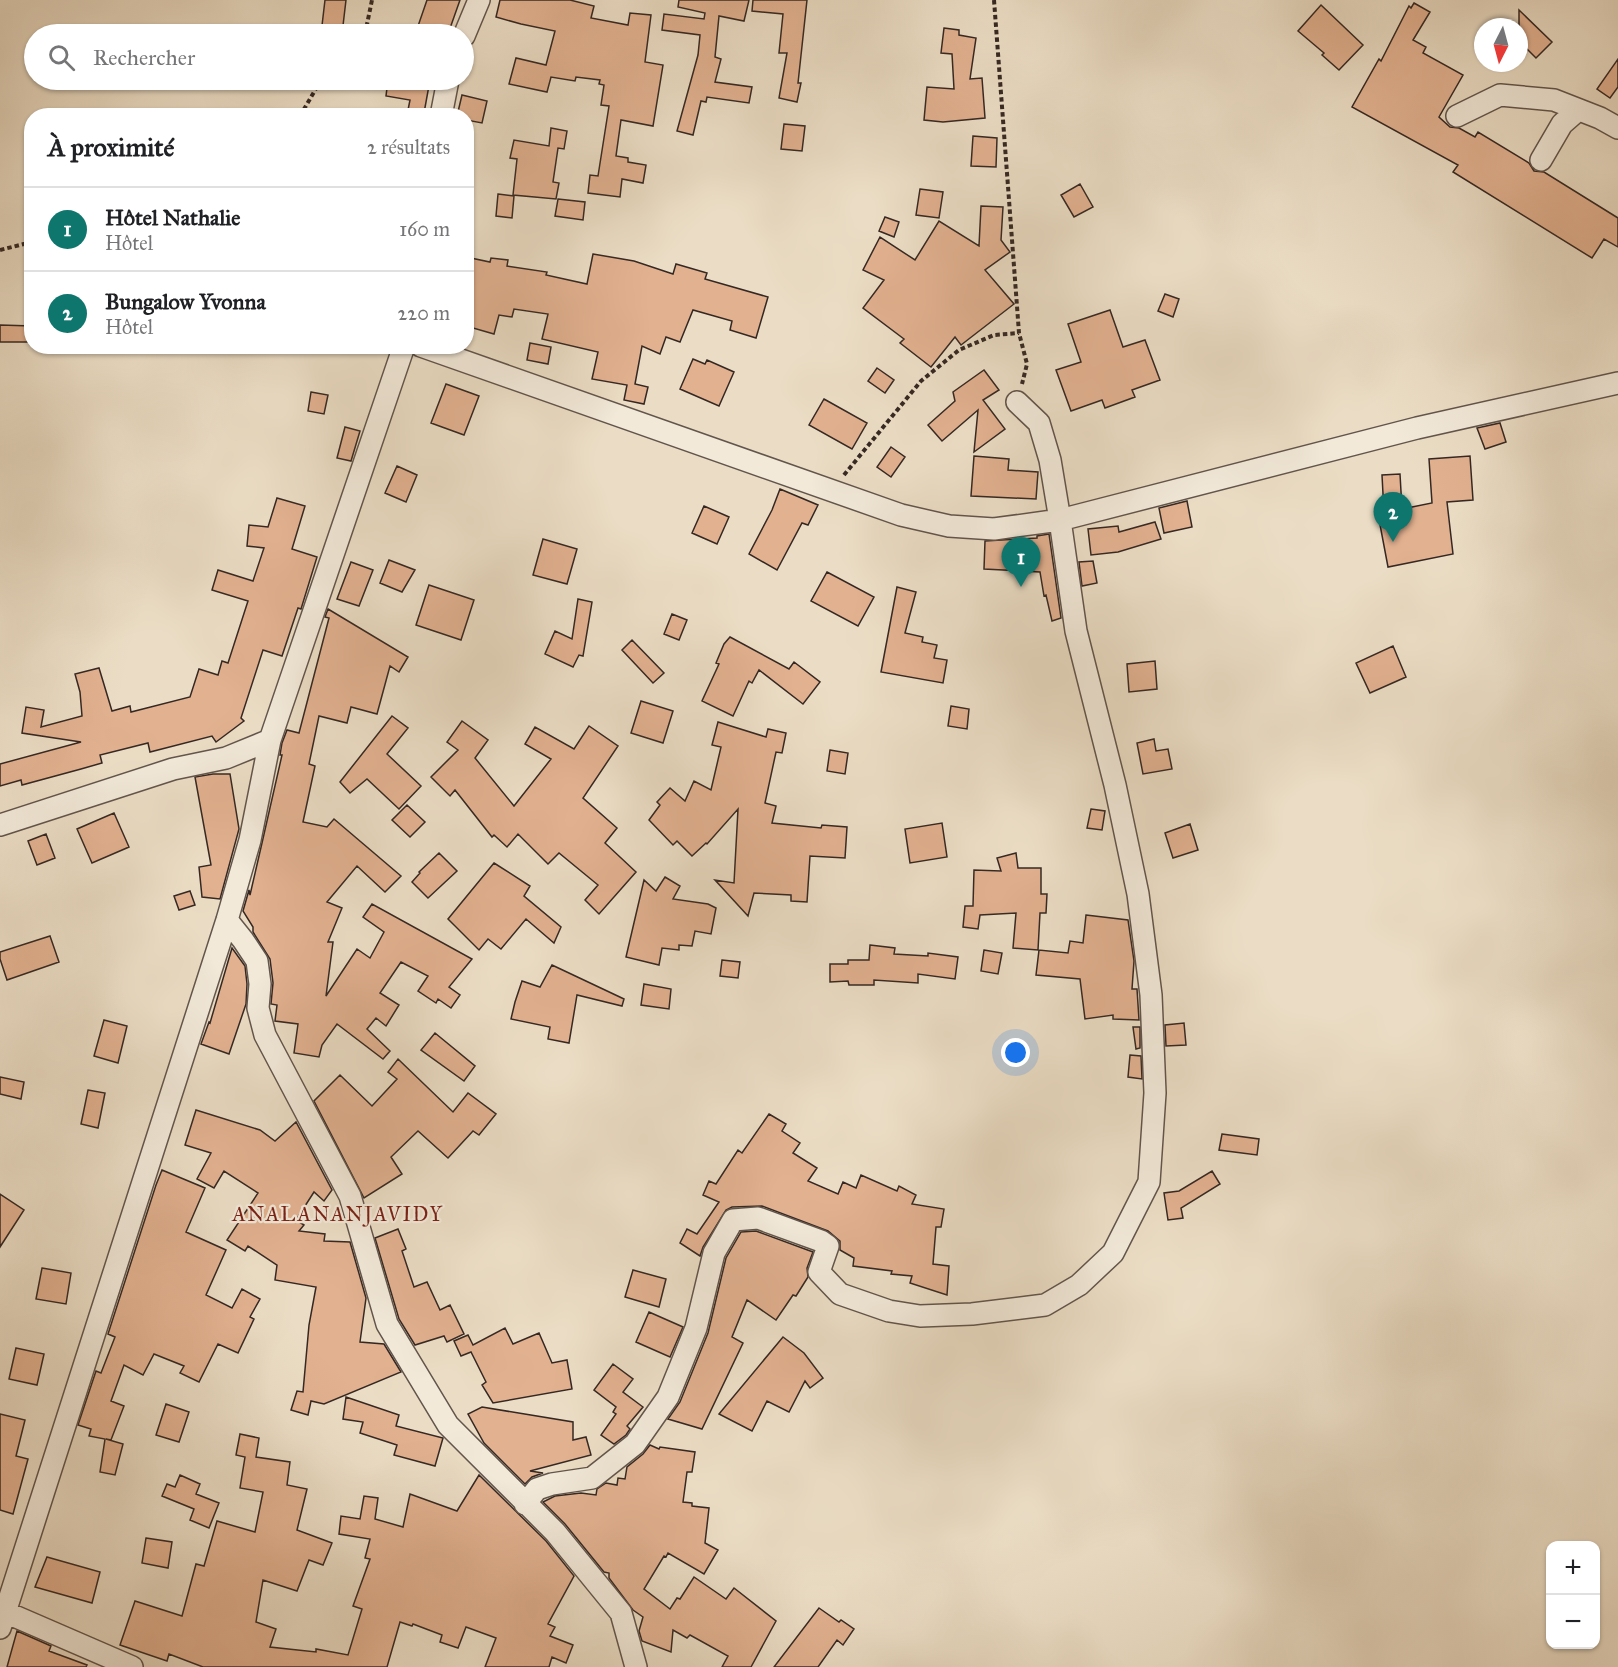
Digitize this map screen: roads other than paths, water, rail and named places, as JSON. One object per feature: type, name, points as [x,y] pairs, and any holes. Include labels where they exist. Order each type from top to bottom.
[{"type":"street","points":[[469,24],[479,0]]},
{"type":"street","points":[[443,108],[446,90]]},
{"type":"street","points":[[1457,116],[1500,95],[1554,100],[1600,118],[1618,128]]},
{"type":"street","points":[[1541,160],[1562,124],[1578,110]]},
{"type":"street","points":[[132,1667],[2,1620],[227,920],[250,840],[270,740],[401,354]]},
{"type":"street","points":[[444,354],[901,514],[949,526],[994,529],[1060,520],[1417,428],[1618,383]]},
{"type":"street","points":[[525,1504],[537,1490],[552,1484],[592,1478],[635,1443],[668,1397],[696,1328],[714,1254],[734,1220],[758,1218],[821,1241],[828,1246],[819,1272],[840,1294],[889,1311],[920,1316],[972,1314],[1045,1305],[1079,1285],[1113,1253],[1149,1182],[1155,1093],[1151,995],[1138,894],[1115,785],[1076,631],[1050,460],[1039,423],[1017,402]]},
{"type":"street","points":[[0,825],[173,769],[226,758],[270,740]]},
{"type":"street","points":[[227,920],[243,940],[256,962],[260,984],[258,1008],[265,1035],[350,1196],[387,1324],[448,1425],[555,1532],[621,1613],[636,1667]]},
{"type":"place","name":"Bungalow Yvonna","points":[[1393,542]]},
{"type":"place","name":"Hôtel Nathalie","points":[[1021,587]]},
{"type":"district","name":"ANALANANJAVIDY","points":[[338,1214]]}]
